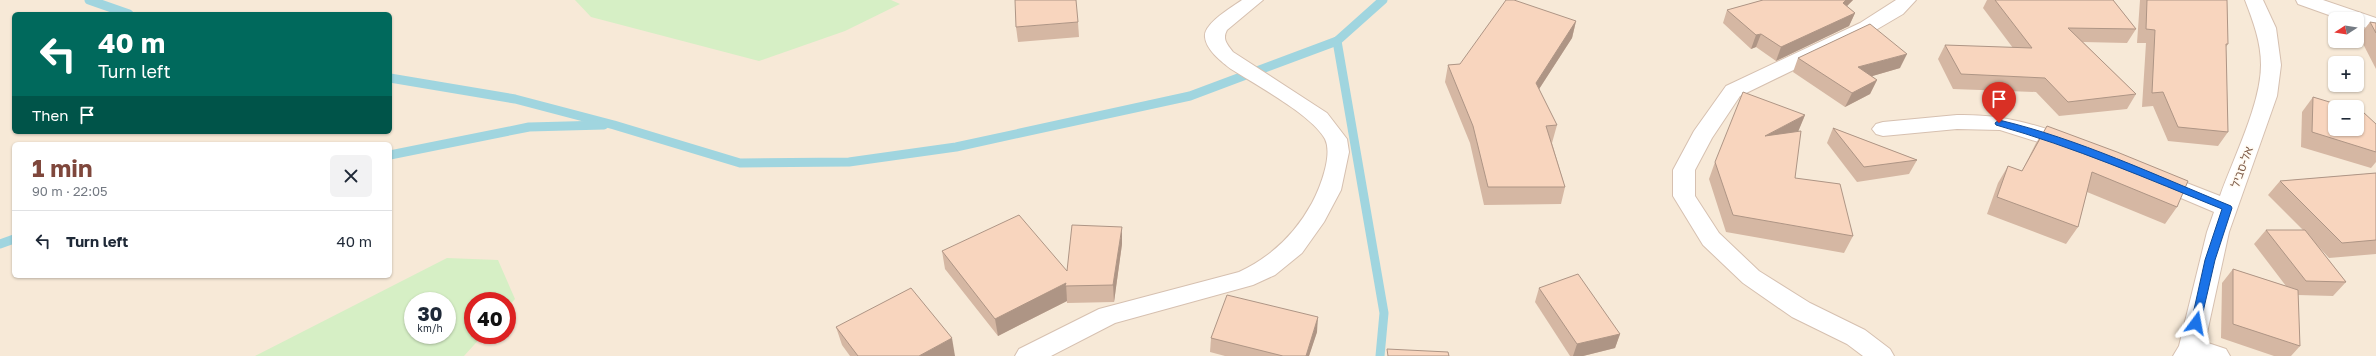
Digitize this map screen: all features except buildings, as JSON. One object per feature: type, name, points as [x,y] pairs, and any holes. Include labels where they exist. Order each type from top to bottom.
[{"type":"street","points":[[1028,356],[1108,316],[1244,279],[1267,269],[1294,247],[1316,216],[1330,190],[1336,168],[1338,152],[1336,139],[1320,118],[1226,56],[1215,41],[1214,35],[1219,26],[1254,0]]},
{"type":"street","points":[[1881,356],[1856,337],[1800,310],[1757,281],[1711,239],[1684,196],[1684,170],[1702,136],[1733,91],[1867,27],[1896,10],[1907,0]]},
{"type":"street","points":[[2305,0],[2376,25]]},
{"type":"street","name":"אל-סביל","points":[[2188,351],[2210,260],[2267,96],[2271,65],[2266,28],[2257,2]]},
{"type":"street","points":[[1883,129],[1942,124],[1999,123],[2027,130],[2087,151]]},
{"type":"street","points":[[2139,172],[2228,208]]},
{"type":"street","points":[[2188,351],[2217,356]]},
{"type":"shaded area","points":[[0,0],[2376,0],[2376,356],[0,356]]},
{"type":"green space","points":[[575,0],[891,0],[900,4],[845,31],[759,61],[591,17]]},
{"type":"green space","points":[[447,258],[498,260],[512,292],[464,292],[464,344],[475,344],[464,356],[255,356]]},
{"type":"waterway","points":[[89,0],[123,12]]},
{"type":"waterway","points":[[1337,41],[1383,0]]},
{"type":"waterway","points":[[392,78],[515,99],[614,125],[740,163],[849,162],[956,147],[1190,96],[1337,41]]},
{"type":"waterway","points":[[1337,41],[1384,313],[1380,356]]},
{"type":"waterway","points":[[392,155],[529,127],[604,125]]},
{"type":"waterway","points":[[0,244],[12,240]]},
{"type":"route","points":[[1999,123],[2027,130],[2102,157],[2228,208],[2218,232],[2210,260],[2196,323]]}]
